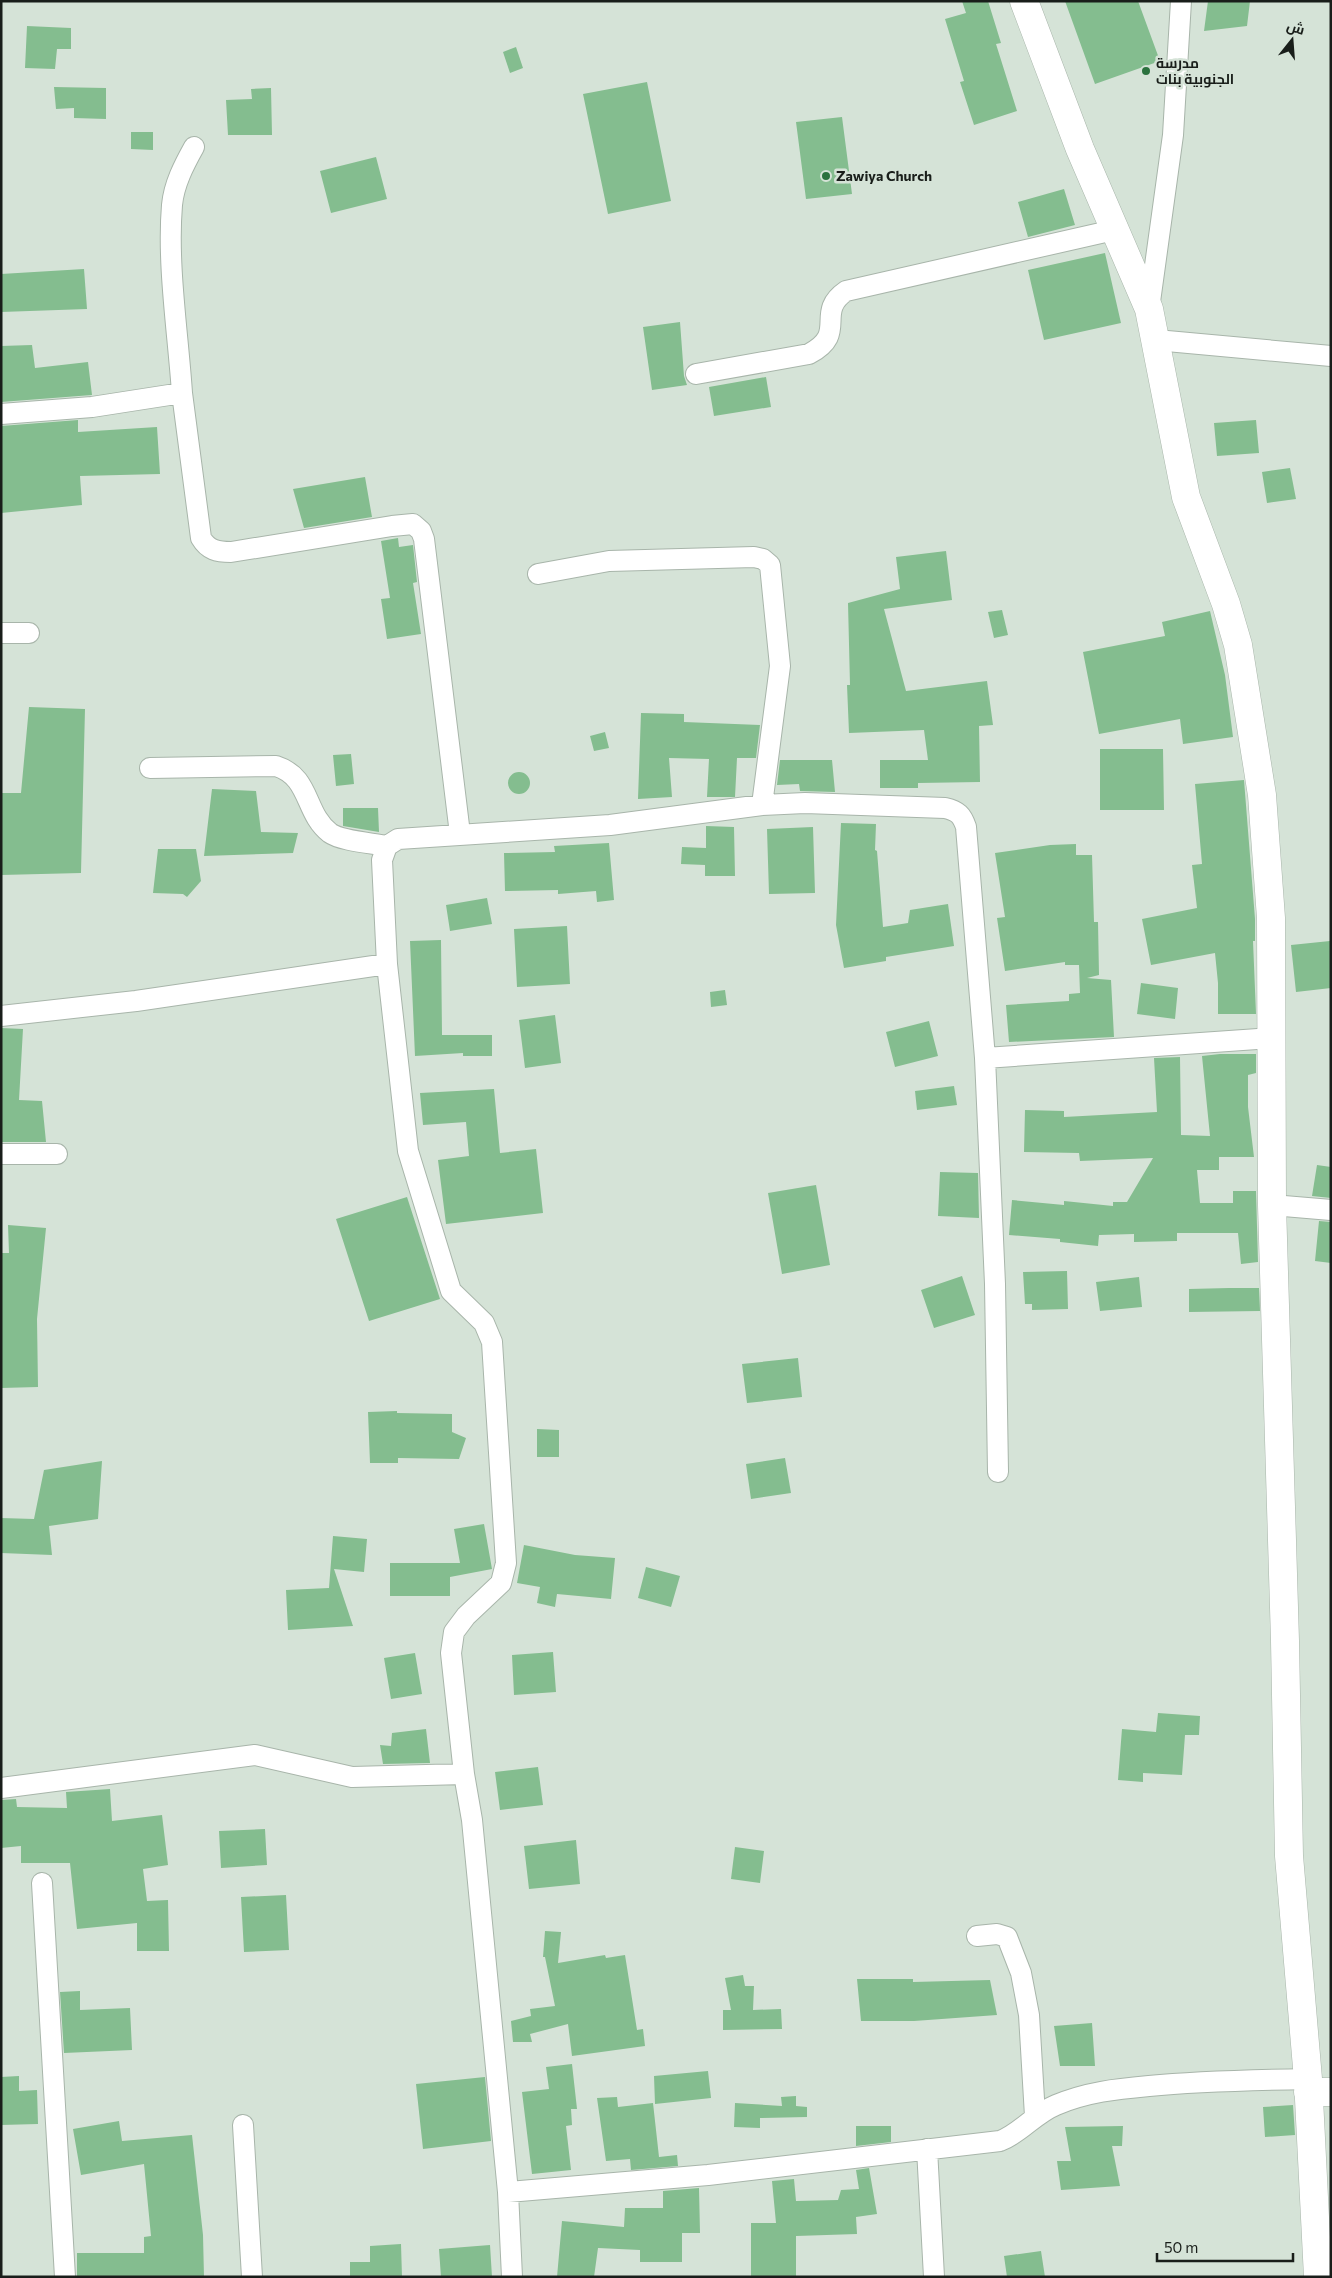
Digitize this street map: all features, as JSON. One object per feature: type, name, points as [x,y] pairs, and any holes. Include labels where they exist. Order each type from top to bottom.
[{"type":"street","points":[[1024,1],[1080,149],[1149,309],[1186,497],[1226,604],[1238,645],[1264,814],[1271,918],[1273,1038],[1272,1205],[1289,1856],[1316,2088],[1318,2277]]},
{"type":"street","points":[[1149,309],[1173,135],[1180,46],[1181,1]]},
{"type":"street","points":[[194,147],[180,174],[172,203],[172,254],[182,394],[201,538],[206,546],[213,550],[231,552],[392,526],[413,524],[421,531],[424,539],[460,834]]},
{"type":"street","points":[[696,374],[809,354],[821,348],[829,339],[831,307],[836,298],[846,291],[1114,230]]},
{"type":"street","points":[[1156,340],[1331,356]]},
{"type":"street","points":[[1,414],[92,407],[182,394]]},
{"type":"street","points":[[538,574],[609,560],[754,557],[764,559],[770,565],[780,666],[762,805]]},
{"type":"street","points":[[1,633],[29,632]]},
{"type":"street","points":[[150,768],[276,766],[288,770],[301,784],[316,819],[332,834],[387,846]]},
{"type":"street","points":[[512,2277],[508,2192],[472,1820],[464,1774],[451,1653],[454,1632],[466,1616],[501,1582],[506,1563],[492,1342],[484,1323],[451,1291],[408,1152],[388,964],[382,860],[387,846],[398,839],[610,825],[762,805],[805,803],[945,808],[956,810],[962,816],[966,827],[986,1058],[995,1284],[998,1472]]},
{"type":"street","points":[[1,1016],[136,1001],[388,964]]},
{"type":"street","points":[[986,1058],[1273,1038]]},
{"type":"street","points":[[1,1154],[57,1154]]},
{"type":"street","points":[[1272,1205],[1331,1210]]},
{"type":"street","points":[[1,1788],[255,1755],[352,1777],[464,1774]]},
{"type":"street","points":[[42,1883],[65,2277]]},
{"type":"street","points":[[977,1936],[997,1934],[1007,1936],[1021,1973],[1028,2014],[1035,2116]]},
{"type":"street","points":[[508,2192],[708,2176],[1000,2141],[1012,2136],[1035,2116],[1056,2105],[1095,2091],[1195,2081],[1316,2088]]},
{"type":"street","points":[[243,2125],[252,2277]]},
{"type":"street","points":[[927,2149],[934,2277]]},
{"type":"building","points":[[962,1],[988,1],[1001,43],[996,44],[1017,111],[974,125],[960,82],[964,81],[945,19],[966,13]]},
{"type":"building","points":[[1065,1],[1138,1],[1160,61],[1095,84]]},
{"type":"building","points":[[1208,1],[1250,1],[1247,26],[1204,31]]},
{"type":"building","points":[[27,26],[71,28],[71,49],[57,49],[55,69],[25,68]]},
{"type":"building","points":[[516,47],[523,68],[510,73],[503,52]]},
{"type":"building","points":[[647,82],[671,201],[608,214],[583,94]]},
{"type":"building","points":[[54,87],[106,88],[106,119],[74,118],[74,108],[56,109]]},
{"type":"building","points":[[271,88],[272,135],[228,135],[226,100],[252,99],[251,89]]},
{"type":"building","points":[[842,117],[852,194],[806,199],[796,122]]},
{"type":"building","points":[[131,132],[153,132],[153,150],[131,149]]},
{"type":"building","points":[[376,157],[387,199],[331,213],[320,171]]},
{"type":"building","points":[[1064,189],[1075,225],[1028,237],[1018,202]]},
{"type":"building","points":[[1105,253],[1121,323],[1044,340],[1028,270]]},
{"type":"building","points":[[84,269],[87,309],[1,312],[1,274]]},
{"type":"building","points":[[680,322],[684,376],[687,385],[652,390],[643,327]]},
{"type":"building","points":[[32,345],[35,368],[88,362],[92,395],[1,402],[1,346]]},
{"type":"building","points":[[766,377],[771,407],[714,416],[709,387]]},
{"type":"building","points":[[78,420],[78,432],[157,427],[160,474],[80,476],[82,505],[1,513],[1,426]]},
{"type":"building","points":[[1256,420],[1259,453],[1217,456],[1214,423]]},
{"type":"building","points":[[1290,468],[1296,499],[1267,503],[1262,472]]},
{"type":"building","points":[[365,477],[372,517],[304,528],[293,489]]},
{"type":"building","points":[[398,538],[399,547],[413,545],[417,582],[413,583],[421,634],[387,639],[381,599],[390,598],[381,541]]},
{"type":"building","points":[[946,551],[952,600],[884,609],[906,691],[987,681],[993,725],[979,726],[980,782],[918,783],[918,788],[880,788],[880,760],[928,760],[924,730],[849,733],[847,685],[850,685],[848,603],[900,589],[896,557]]},
{"type":"building","points":[[1002,610],[1008,635],[994,638],[988,612]]},
{"type":"building","points":[[1210,611],[1225,675],[1233,737],[1183,744],[1180,719],[1099,734],[1083,652],[1165,636],[1162,622]]},
{"type":"building","points":[[29,707],[85,709],[81,873],[1,875],[1,793],[21,793]]},
{"type":"building","points":[[641,713],[684,714],[684,722],[760,725],[756,758],[737,758],[735,797],[707,797],[709,759],[669,758],[672,797],[638,799]]},
{"type":"building","points":[[605,732],[609,748],[594,751],[590,736]]},
{"type":"building","points":[[1100,749],[1163,749],[1164,810],[1100,810]]},
{"type":"building","points":[[351,754],[354,784],[336,786],[333,755]]},
{"type":"building","points":[[780,760],[832,760],[835,792],[800,791],[799,784],[777,785]]},
{"type":"building","points":[[519,772],[527,775],[530,783],[527,791],[519,794],[511,791],[508,783],[511,775]]},
{"type":"building","points":[[1244,780],[1255,919],[1255,941],[1253,941],[1256,1014],[1218,1014],[1218,983],[1215,953],[1151,965],[1142,919],[1197,908],[1192,865],[1202,864],[1195,784]]},
{"type":"building","points":[[212,789],[256,791],[261,832],[298,833],[293,853],[204,856]]},
{"type":"building","points":[[343,808],[378,808],[379,832],[343,826]]},
{"type":"building","points":[[841,823],[876,824],[875,850],[877,851],[883,927],[908,923],[910,910],[948,904],[954,946],[886,957],[886,961],[844,968],[836,925]]},
{"type":"building","points":[[706,826],[734,827],[735,876],[705,876],[705,865],[681,864],[682,847],[706,848]]},
{"type":"building","points":[[813,827],[815,893],[769,894],[767,829]]},
{"type":"building","points":[[609,843],[614,900],[597,902],[596,891],[558,894],[558,890],[505,891],[504,853],[555,852],[554,846]]},
{"type":"building","points":[[1076,844],[1076,855],[1092,855],[1094,922],[1098,922],[1099,975],[1087,978],[1111,980],[1114,1037],[1009,1042],[1006,1005],[1069,1001],[1069,994],[1080,993],[1079,965],[1065,965],[1065,962],[1005,971],[997,918],[1005,917],[995,853],[1050,845]]},
{"type":"building","points":[[158,849],[196,849],[201,881],[187,897],[183,894],[153,893]]},
{"type":"building","points":[[487,898],[492,924],[450,931],[446,905]]},
{"type":"building","points":[[567,926],[570,984],[517,987],[514,929]]},
{"type":"building","points":[[441,940],[442,1035],[492,1035],[492,1056],[463,1056],[463,1053],[415,1056],[410,941]]},
{"type":"building","points":[[1330,941],[1331,988],[1296,992],[1291,945]]},
{"type":"building","points":[[1141,983],[1178,988],[1175,1019],[1137,1014]]},
{"type":"building","points":[[725,990],[727,1005],[711,1007],[710,992]]},
{"type":"building","points":[[555,1015],[561,1063],[525,1068],[519,1020]]},
{"type":"building","points":[[929,1021],[938,1056],[895,1067],[886,1032]]},
{"type":"building","points":[[1,1028],[23,1029],[19,1100],[42,1101],[46,1142],[1,1142]]},
{"type":"building","points":[[1256,1054],[1256,1073],[1248,1075],[1248,1107],[1254,1157],[1219,1157],[1219,1170],[1197,1170],[1200,1203],[1233,1203],[1233,1191],[1256,1191],[1258,1262],[1241,1264],[1238,1233],[1177,1233],[1177,1241],[1134,1242],[1134,1234],[1099,1235],[1098,1246],[1060,1242],[1060,1239],[1009,1235],[1012,1200],[1064,1205],[1064,1201],[1113,1206],[1113,1202],[1127,1202],[1153,1158],[1080,1161],[1079,1153],[1024,1152],[1025,1110],[1064,1111],[1064,1117],[1157,1112],[1154,1058],[1180,1057],[1181,1135],[1210,1136],[1202,1056]]},
{"type":"building","points":[[954,1086],[957,1105],[917,1110],[915,1091]]},
{"type":"building","points":[[494,1089],[500,1153],[536,1149],[543,1213],[446,1224],[438,1160],[469,1156],[466,1122],[423,1125],[420,1093]]},
{"type":"building","points":[[1317,1165],[1331,1167],[1331,1198],[1312,1196]]},
{"type":"building","points":[[940,1172],[978,1173],[979,1218],[938,1216]]},
{"type":"building","points":[[816,1185],[830,1265],[782,1274],[768,1193]]},
{"type":"building","points":[[407,1197],[440,1299],[369,1321],[336,1219]]},
{"type":"building","points":[[1319,1221],[1331,1222],[1331,1263],[1315,1261]]},
{"type":"building","points":[[8,1225],[46,1228],[37,1319],[38,1387],[1,1388],[1,1253],[9,1253]]},
{"type":"building","points":[[1067,1271],[1068,1309],[1032,1310],[1032,1304],[1025,1304],[1023,1272]]},
{"type":"building","points":[[962,1276],[975,1315],[934,1328],[921,1290]]},
{"type":"building","points":[[1139,1277],[1142,1307],[1100,1311],[1096,1282]]},
{"type":"building","points":[[1259,1288],[1260,1311],[1189,1312],[1189,1289]]},
{"type":"building","points":[[798,1358],[802,1397],[747,1403],[742,1364]]},
{"type":"building","points":[[397,1411],[397,1413],[452,1414],[452,1432],[466,1438],[459,1459],[398,1458],[398,1463],[370,1463],[368,1412]]},
{"type":"building","points":[[537,1429],[559,1430],[559,1457],[537,1457]]},
{"type":"building","points":[[785,1458],[791,1493],[751,1499],[746,1464]]},
{"type":"building","points":[[102,1461],[98,1519],[49,1526],[52,1555],[1,1553],[1,1518],[34,1519],[44,1470]]},
{"type":"building","points":[[484,1524],[492,1569],[450,1577],[450,1596],[390,1596],[390,1563],[460,1563],[454,1529]]},
{"type":"building","points":[[333,1536],[367,1539],[364,1572],[334,1569],[353,1626],[288,1630],[286,1590],[329,1588]]},
{"type":"building","points":[[524,1545],[575,1555],[615,1558],[611,1599],[557,1594],[555,1607],[537,1603],[540,1587],[517,1583]]},
{"type":"building","points":[[646,1567],[680,1576],[671,1607],[638,1598]]},
{"type":"building","points":[[553,1652],[556,1692],[514,1695],[512,1655]]},
{"type":"building","points":[[415,1653],[422,1694],[391,1699],[384,1658]]},
{"type":"building","points":[[1158,1713],[1200,1716],[1199,1735],[1185,1735],[1182,1775],[1143,1773],[1143,1782],[1118,1780],[1122,1729],[1156,1732]]},
{"type":"building","points":[[426,1729],[430,1763],[383,1764],[380,1745],[391,1746],[392,1733]]},
{"type":"building","points":[[538,1767],[543,1805],[500,1810],[495,1772]]},
{"type":"building","points":[[110,1789],[112,1821],[162,1815],[168,1865],[143,1869],[147,1901],[168,1900],[169,1951],[137,1951],[137,1923],[77,1929],[70,1863],[21,1863],[21,1846],[1,1848],[1,1800],[16,1799],[17,1807],[67,1808],[66,1792]]},
{"type":"building","points":[[265,1829],[267,1865],[221,1868],[219,1831]]},
{"type":"building","points":[[576,1840],[580,1884],[529,1889],[524,1846]]},
{"type":"building","points":[[735,1847],[764,1851],[760,1883],[731,1879]]},
{"type":"building","points":[[286,1895],[289,1950],[244,1952],[241,1897]]},
{"type":"building","points":[[545,1931],[561,1932],[558,1963],[605,1955],[606,1958],[625,1955],[637,2030],[643,2029],[645,2046],[572,2056],[568,2024],[530,2034],[532,2042],[513,2042],[511,2021],[531,2016],[530,2009],[555,2006],[545,1957],[543,1957]]},
{"type":"building","points":[[743,1975],[745,1986],[754,1986],[753,2010],[781,2009],[782,2029],[723,2030],[723,2010],[731,2010],[725,1978]]},
{"type":"building","points":[[857,1979],[913,1979],[913,1982],[990,1980],[997,2015],[914,2021],[861,2021]]},
{"type":"building","points":[[80,1991],[80,2010],[130,2008],[132,2050],[64,2053],[60,1992]]},
{"type":"building","points":[[1092,2023],[1095,2066],[1060,2066],[1054,2026]]},
{"type":"building","points":[[572,2064],[577,2109],[571,2109],[572,2125],[566,2126],[571,2170],[532,2174],[522,2092],[549,2089],[546,2067]]},
{"type":"building","points":[[708,2071],[711,2098],[655,2104],[654,2076]]},
{"type":"building","points":[[19,2076],[19,2091],[37,2090],[38,2124],[1,2125],[1,2077]]},
{"type":"building","points":[[485,2077],[491,2141],[423,2149],[416,2084]]},
{"type":"building","points":[[796,2096],[796,2106],[807,2107],[807,2117],[760,2118],[760,2128],[734,2127],[735,2103],[782,2106],[781,2097]]},
{"type":"building","points":[[617,2097],[618,2107],[653,2103],[659,2157],[677,2155],[678,2166],[631,2170],[630,2159],[606,2161],[597,2098]]},
{"type":"building","points":[[1293,2105],[1295,2135],[1265,2137],[1263,2107]]},
{"type":"building","points":[[119,2121],[122,2141],[192,2135],[203,2235],[204,2277],[77,2277],[77,2253],[144,2253],[144,2237],[151,2236],[144,2164],[81,2175],[73,2129]]},
{"type":"building","points":[[856,2126],[891,2126],[891,2142],[856,2146]]},
{"type":"building","points":[[1123,2126],[1122,2146],[1112,2146],[1120,2186],[1061,2190],[1057,2161],[1071,2161],[1065,2127]]},
{"type":"building","points":[[869,2168],[877,2214],[856,2217],[857,2234],[796,2236],[796,2277],[751,2277],[751,2223],[776,2223],[772,2181],[794,2179],[796,2201],[838,2200],[841,2190],[859,2189],[856,2170]]},
{"type":"building","points":[[699,2188],[700,2233],[682,2233],[682,2262],[640,2262],[640,2250],[598,2248],[594,2277],[557,2277],[562,2221],[624,2227],[625,2208],[663,2208],[663,2191]]},
{"type":"building","points":[[401,2244],[402,2277],[350,2277],[350,2262],[370,2262],[370,2246]]},
{"type":"building","points":[[490,2245],[492,2277],[441,2277],[439,2249]]},
{"type":"building","points":[[1041,2251],[1045,2277],[1007,2277],[1004,2256]]},
{"type":"place","name":"مدرسة الجنوبية بنات","points":[[1146,71]]},
{"type":"place","name":"Zawiya Church","points":[[826,176]]}]
